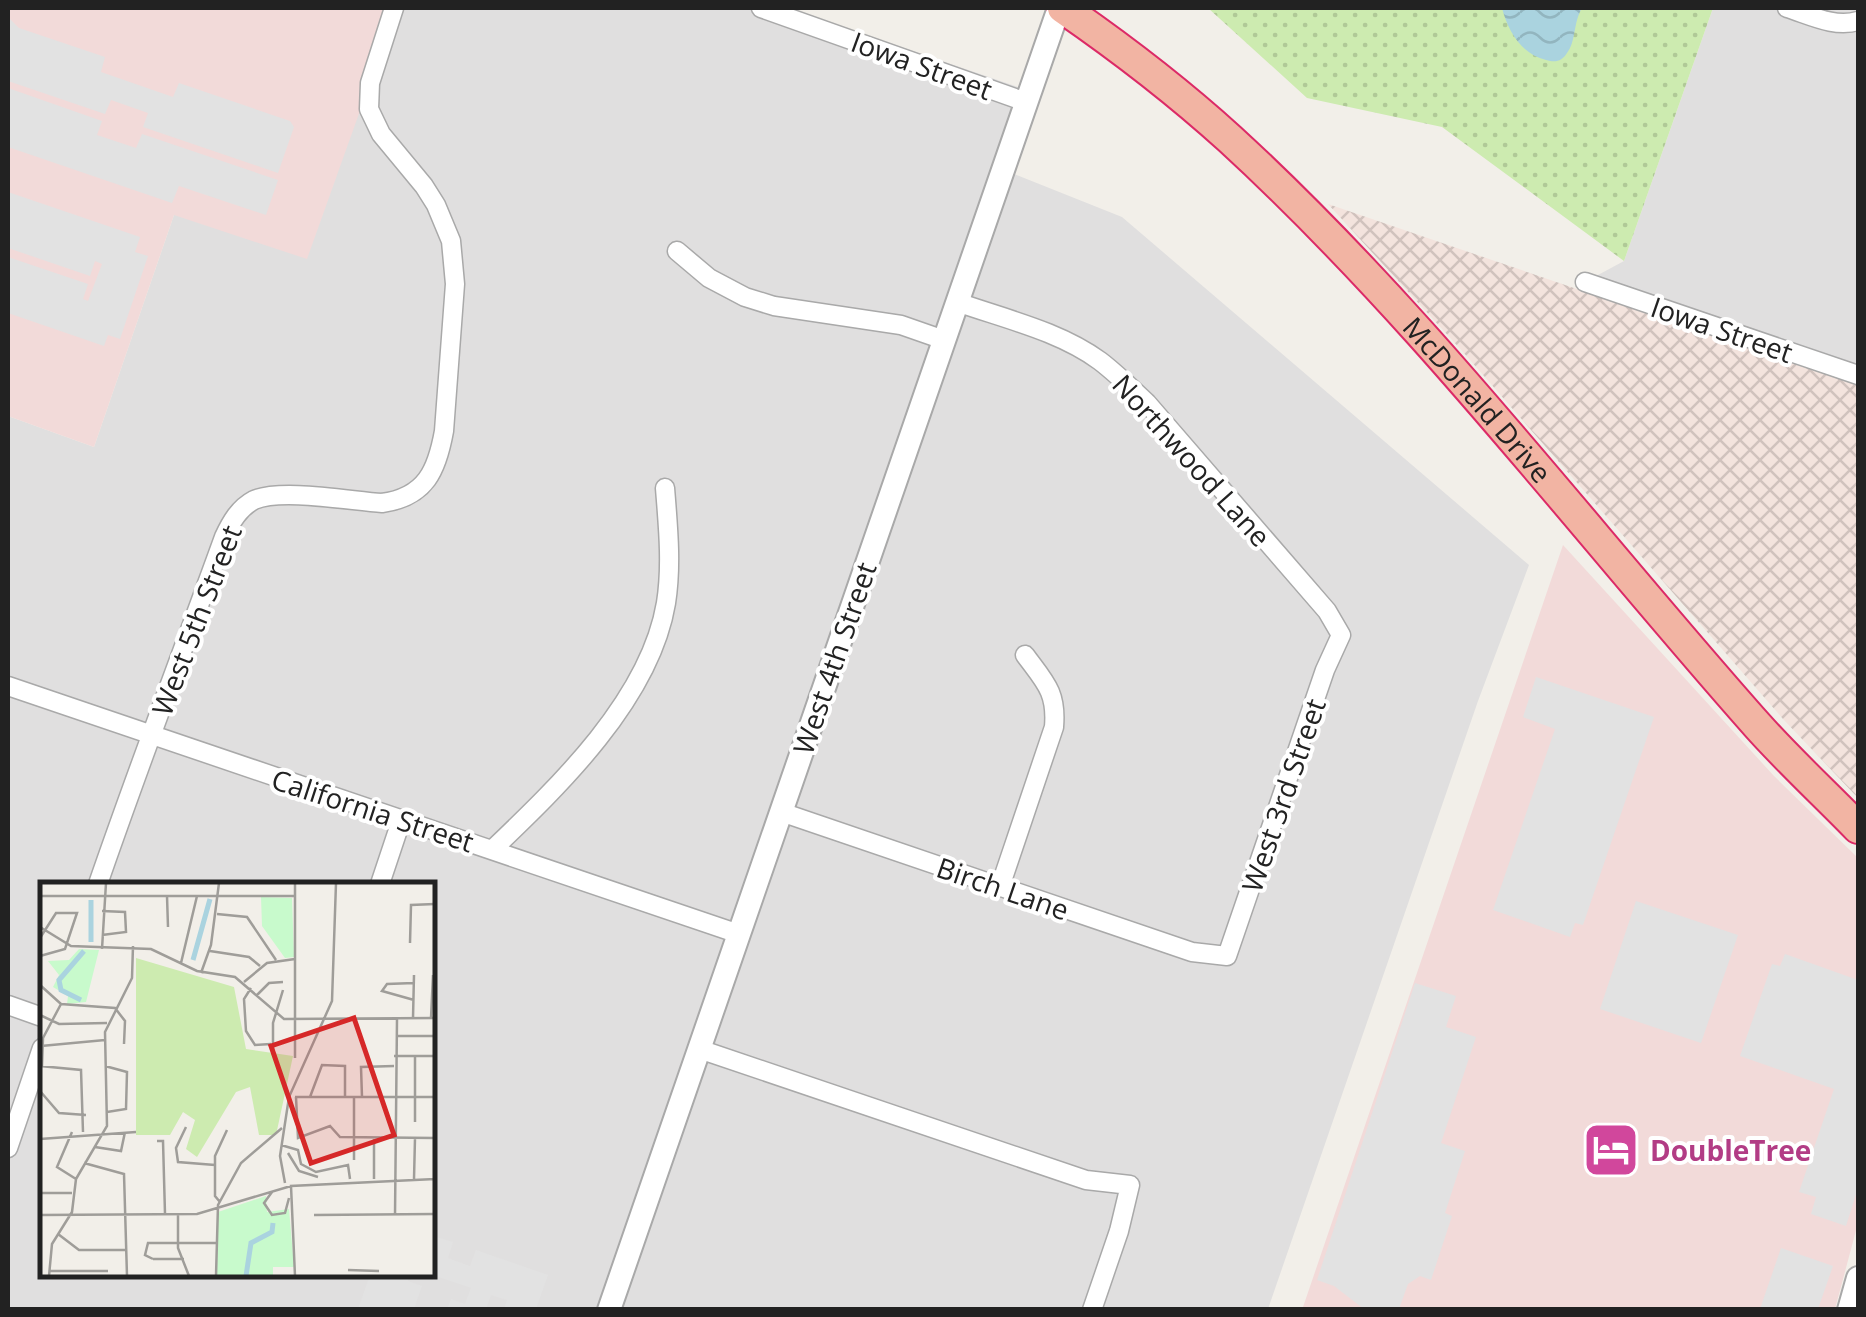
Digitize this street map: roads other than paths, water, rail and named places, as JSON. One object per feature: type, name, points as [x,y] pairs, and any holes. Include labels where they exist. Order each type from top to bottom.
[{"type":"highway","name":"McDonald Drive","points":[[1061,8],[1160,80],[1299,204],[1516,442],[1759,727],[1858,828]]},
{"type":"street","name":"West 5th Street","points":[[99,882],[150,735],[234,518],[253,501],[280,495],[393,502],[421,487],[434,470],[440,453],[455,284],[451,240],[436,205],[380,134],[369,109],[370,83],[394,8]]},
{"type":"street","name":"Iowa Street","points":[[760,8],[1026,102]]},
{"type":"street","name":"West 4th Street","points":[[609,1310],[1061,8]]},
{"type":"street","points":[[1787,8],[1831,22],[1858,21]]},
{"type":"street","points":[[678,252],[709,278],[745,297],[774,306],[901,325],[944,340]]},
{"type":"street","name":"Iowa Street","points":[[1585,282],[1858,375]]},
{"type":"street","name":"Northwood Lane","points":[[957,302],[1055,336],[1099,360],[1125,382],[1327,610],[1341,635]]},
{"type":"street","points":[[492,850],[588,752],[650,655],[666,604],[669,573],[665,488]]},
{"type":"street","name":"West 3rd Street","points":[[1227,956],[1325,670],[1341,635]]},
{"type":"street","points":[[1000,887],[1054,727],[1056,707],[1050,689],[1025,655]]},
{"type":"street","name":"California Street","points":[[8,686],[739,934]]},
{"type":"street","name":"Birch Lane","points":[[781,812],[1192,952],[1227,956]]},
{"type":"street","points":[[381,882],[400,820]]},
{"type":"street","points":[[8,1005],[40,1016]]},
{"type":"street","points":[[699,1049],[1086,1180],[1130,1185],[1120,1230],[1092,1310]]},
{"type":"street","points":[[8,1148],[40,1054]]},
{"type":"street","points":[[1849,1310],[1858,1278]]},
{"type":"water","points":[[1502,8],[1582,8],[1570,49],[1563,58],[1553,61],[1537,57],[1523,47],[1512,33]]},
{"type":"place","name":"DoubleTree","points":[[1611,1150]]}]
